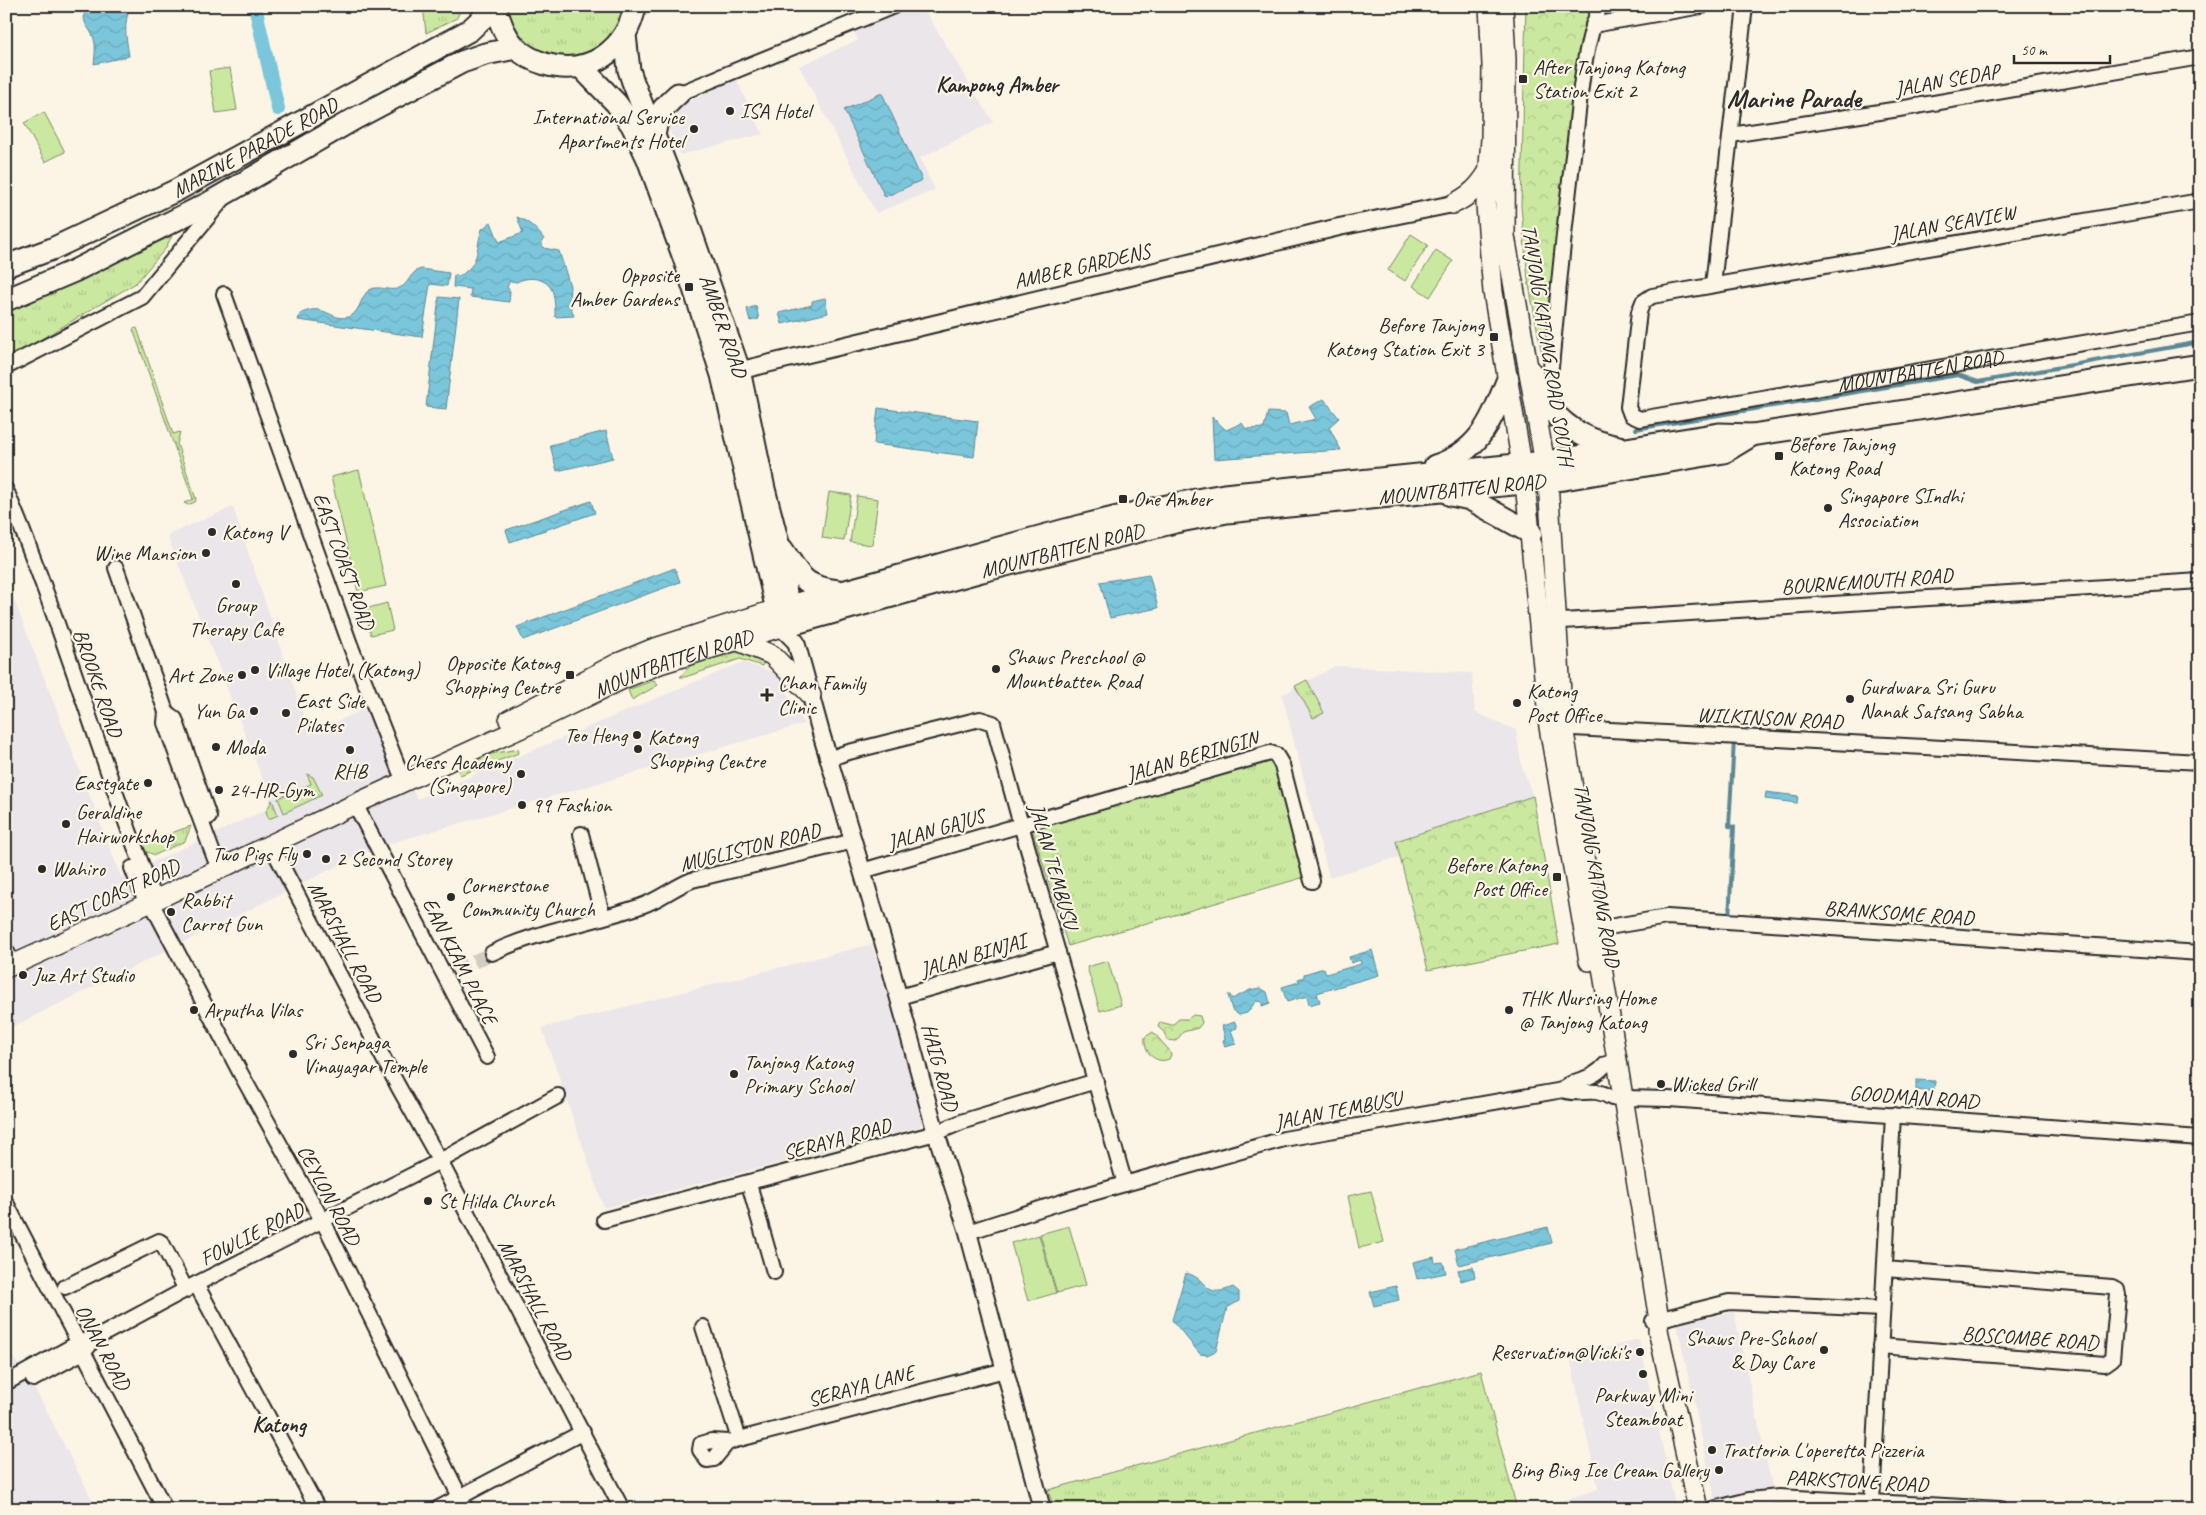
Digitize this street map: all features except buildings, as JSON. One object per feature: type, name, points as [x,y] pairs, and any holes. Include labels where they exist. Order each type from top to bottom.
[{"type":"main road","name":"MARINE PARADE ROAD","points":[[6,266],[52,249],[177,190],[470,30],[486,15],[489,6]]},
{"type":"main road","name":"AMBER ROAD","points":[[495,6],[502,29],[516,48],[535,61],[557,67],[580,66],[598,60],[613,50],[625,35],[633,19],[635,6]]},
{"type":"main road","name":"TANJONG KATONG ROAD SOUTH","points":[[1490,6],[1492,65],[1486,205],[1493,292],[1524,474]]},
{"type":"main road","name":"TANJONG KATONG ROAD SOUTH","points":[[1503,6],[1506,59],[1505,236],[1546,471]]},
{"type":"main road","name":"AMBER ROAD","points":[[625,35],[629,70],[684,212],[762,480],[778,543],[786,620]]},
{"type":"main road","name":"MARINE PARADE ROAD","points":[[6,300],[122,247],[230,191],[356,118],[462,62],[485,54],[516,48]]},
{"type":"main road","name":"AMBER ROAD","points":[[580,66],[616,102],[632,125],[648,159],[684,258],[731,372],[786,620]]},
{"type":"main road","points":[[636,88],[659,95],[678,94]]},
{"type":"main road","points":[[654,138],[656,118],[663,107],[678,94]]},
{"type":"main road","points":[[1453,204],[1468,197],[1479,187],[1488,171]]},
{"type":"main road","points":[[1453,204],[1469,210],[1488,225]]},
{"type":"main road","name":"MOUNTBATTEN ROAD","points":[[1546,471],[1630,449],[1720,434],[1752,435],[2200,365]]},
{"type":"main road","points":[[1530,372],[1552,410],[1570,426],[1586,437],[1607,445],[1630,449]]},
{"type":"main road","points":[[1422,474],[1429,468],[1452,460],[1468,450],[1479,437],[1498,405],[1508,379]]},
{"type":"main road","name":"MOUNTBATTEN ROAD","points":[[400,778],[618,663],[652,649],[786,620],[1175,522],[1227,512],[1437,492],[1546,471],[1724,452],[1752,435]]},
{"type":"main road","name":"TANJONG KATONG ROAD","points":[[1546,471],[1547,622],[1556,726],[1606,1064],[1618,1098]]},
{"type":"main road","name":"MOUNTBATTEN ROAD","points":[[400,778],[623,679],[660,664],[736,640],[786,620],[844,592],[1081,525],[1160,506],[1224,496],[1422,474],[1524,474]]},
{"type":"main road","name":"TANJONG KATONG ROAD","points":[[1524,474],[1531,533],[1547,622]]},
{"type":"main road","points":[[1437,492],[1470,499],[1531,533]]},
{"type":"main road","points":[[778,543],[800,575],[809,584],[817,588],[844,592]]},
{"type":"main road","points":[[736,640],[772,655],[811,694]]},
{"type":"main road","name":"TANJONG KATONG ROAD","points":[[1556,726],[1597,929],[1618,1098],[1657,1323],[1698,1509]]},
{"type":"main road","name":"EAST COAST ROAD","points":[[7,957],[148,895],[271,845],[355,804],[400,778]]},
{"type":"main road","name":"EAST COAST ROAD","points":[[148,895],[219,857],[400,778]]},
{"type":"street","points":[[678,94],[894,6]]},
{"type":"street","points":[[1551,367],[1566,210],[1585,56],[1592,25],[1600,6]]},
{"type":"street","points":[[1592,25],[1702,6]]},
{"type":"street","points":[[1713,285],[1745,6]]},
{"type":"street","name":"JALAN SEDAP","points":[[1731,135],[1899,109],[2200,57]]},
{"type":"street","name":"MARINE PARADE ROAD","points":[[6,367],[142,297],[230,191]]},
{"type":"street","name":"JALAN SEAVIEW","points":[[1640,419],[1632,415],[1628,407],[1639,312],[1643,302],[1652,296],[2200,201]]},
{"type":"street","name":"AMBER GARDENS","points":[[731,372],[1338,227],[1453,204]]},
{"type":"street","name":"EAST COAST ROAD","points":[[224,294],[400,778]]},
{"type":"street","name":"MOUNTBATTEN ROAD","points":[[1640,419],[2200,323]]},
{"type":"street","name":"BROOKE ROAD","points":[[6,490],[57,626],[148,895]]},
{"type":"street","name":"BROOKE ROAD","points":[[6,512],[148,895]]},
{"type":"street","points":[[116,568],[166,712],[175,719],[197,797],[219,857]]},
{"type":"street","name":"BOURNEMOUTH ROAD","points":[[1547,622],[2200,581]]},
{"type":"street","name":"HAIG ROAD","points":[[786,620],[811,694],[899,997],[936,1133],[968,1232],[1042,1509]]},
{"type":"street","name":"JALAN TEMBUSU","points":[[829,759],[845,753],[980,719],[990,720],[996,726],[1021,825],[1125,1184]]},
{"type":"street","name":"WILKINSON ROAD","points":[[1556,726],[2200,762]]},
{"type":"street","name":"JALAN BERINGIN","points":[[1021,825],[1270,753],[1280,760],[1312,881]]},
{"type":"street","name":"EAN KIAM PLACE","points":[[355,804],[450,973],[487,1057]]},
{"type":"street","name":"JALAN GAJUS","points":[[862,871],[1021,825]]},
{"type":"street","points":[[581,834],[603,917]]},
{"type":"street","name":"MUGLISTON ROAD","points":[[492,953],[543,933],[643,906],[675,887],[692,880],[854,841]]},
{"type":"street","name":"MARSHALL ROAD","points":[[271,845],[398,1086],[440,1161],[622,1509]]},
{"type":"street","name":"CEYLON ROAD","points":[[148,895],[242,1074],[323,1221],[466,1509]]},
{"type":"street","name":"BRANKSOME ROAD","points":[[1597,929],[1667,917],[2200,954]]},
{"type":"street","name":"JALAN BINJAI","points":[[899,997],[1058,952]]},
{"type":"street","points":[[1562,1090],[1570,1083],[1592,1077],[1606,1064]]},
{"type":"street","points":[[936,1133],[964,1121],[1096,1081]]},
{"type":"street","name":"JALAN TEMBUSU","points":[[968,1232],[1125,1184],[1284,1139],[1562,1090]]},
{"type":"street","name":"GOODMAN ROAD","points":[[1562,1090],[1574,1092],[1594,1090],[1618,1098],[1669,1099],[2200,1138]]},
{"type":"street","name":"FOWLIE ROAD","points":[[6,1392],[96,1338],[191,1287],[440,1161],[558,1096]]},
{"type":"street","points":[[1872,1502],[1893,1115]]},
{"type":"street","name":"SERAYA ROAD","points":[[604,1220],[749,1184],[936,1133]]},
{"type":"street","points":[[749,1184],[774,1272]]},
{"type":"street","name":"ONAN ROAD","points":[[6,1203],[165,1509]]},
{"type":"street","points":[[65,1287],[159,1242],[162,1243],[191,1287],[318,1509]]},
{"type":"street","name":"BOSCOMBE ROAD","points":[[1880,1346],[2106,1364],[2112,1359],[2118,1295],[2117,1289],[2112,1287],[1886,1269]]},
{"type":"street","points":[[1657,1323],[1730,1302],[1882,1309]]},
{"type":"street","name":"SERAYA LANE","points":[[703,1327],[734,1440],[1005,1370]]},
{"type":"street","name":"FOWLIE ROAD","points":[[6,1383],[81,1348]]},
{"type":"street","points":[[437,1509],[582,1432]]},
{"type":"street","name":"PARKSTONE ROAD","points":[[1713,1509],[1766,1497],[2000,1509]]},
{"type":"shaded area","points":[[843,6],[923,6],[993,122],[920,158],[935,190],[876,213],[799,66],[858,40]]},
{"type":"shaded area","points":[[736,79],[763,134],[680,155],[668,128],[668,119],[678,107]]},
{"type":"shaded area","points":[[233,507],[310,734],[375,704],[417,799],[743,662],[776,673],[804,724],[374,848],[6,1030],[6,579],[121,877],[273,806],[167,535]]},
{"type":"shaded area","points":[[1335,666],[1472,673],[1475,712],[1516,730],[1522,767],[1533,796],[1397,840],[1400,857],[1329,877],[1282,695]]},
{"type":"shaded area","name":"Tanjong Katong Primary School","points":[[872,944],[923,1120],[919,1127],[604,1208],[542,1028]]},
{"type":"shaded area","points":[[1734,1312],[1777,1509],[1717,1509],[1677,1324]]},
{"type":"shaded area","points":[[1639,1339],[1676,1509],[1535,1509],[1598,1489],[1570,1358]]},
{"type":"shaded area","points":[[6,1346],[40,1398],[97,1509],[6,1509]]},
{"type":"green space","points":[[423,6],[462,6],[457,18],[426,33]]},
{"type":"green space","points":[[507,6],[624,6],[616,28],[607,40],[593,49],[578,54],[562,55],[546,53],[532,46],[520,36],[511,23]]},
{"type":"green space","points":[[1526,6],[1595,6],[1582,49],[1542,355],[1528,280],[1521,206]]},
{"type":"green space","points":[[230,68],[237,110],[216,113],[209,71]]},
{"type":"green space","points":[[44,112],[65,152],[45,162],[24,123]]},
{"type":"green space","points":[[1411,234],[1428,245],[1405,281],[1388,270]]},
{"type":"green space","points":[[172,236],[165,249],[136,283],[6,360],[6,309]]},
{"type":"green space","points":[[1436,250],[1453,261],[1430,297],[1413,286]]},
{"type":"green space","points":[[137,328],[173,434],[180,432],[177,444],[196,499],[195,502],[188,505],[184,503],[193,499],[133,329]]},
{"type":"green space","points":[[359,470],[386,586],[358,592],[331,477]]},
{"type":"green space","points":[[829,492],[851,495],[844,541],[822,538]]},
{"type":"green space","points":[[857,496],[878,499],[872,545],[850,542]]},
{"type":"green space","points":[[387,603],[393,630],[371,635],[365,609]]},
{"type":"green space","points":[[744,650],[766,660],[762,666],[740,659],[680,677],[691,665]]},
{"type":"green space","points":[[654,680],[658,685],[632,700],[628,690]]},
{"type":"green space","points":[[1307,680],[1324,713],[1313,718],[1295,686]]},
{"type":"green space","points":[[518,749],[519,753],[460,775],[456,767],[480,756]]},
{"type":"green space","points":[[1276,760],[1305,877],[1068,946],[1032,828]]},
{"type":"green space","points":[[307,774],[313,777],[322,795],[284,813],[278,798],[311,784]]},
{"type":"green space","points":[[1533,796],[1559,944],[1428,970],[1396,841]]},
{"type":"green space","points":[[272,800],[278,815],[269,819],[266,812]]},
{"type":"green space","points":[[191,826],[185,841],[155,855],[142,850],[140,844]]},
{"type":"green space","points":[[1108,961],[1121,1005],[1100,1011],[1087,967]]},
{"type":"green space","points":[[1193,1015],[1200,1016],[1202,1023],[1198,1028],[1183,1032],[1176,1041],[1167,1040],[1164,1032],[1158,1027],[1160,1022],[1172,1025],[1179,1019],[1188,1019]]},
{"type":"green space","points":[[1153,1032],[1169,1050],[1171,1055],[1169,1059],[1159,1060],[1148,1052],[1145,1037]]},
{"type":"green space","points":[[1371,1191],[1384,1242],[1359,1248],[1348,1196]]},
{"type":"green space","points":[[1069,1226],[1086,1285],[1057,1293],[1040,1234]]},
{"type":"green space","points":[[1039,1235],[1056,1293],[1028,1301],[1011,1243]]},
{"type":"green space","points":[[1481,1371],[1517,1509],[1054,1509],[1048,1490]]},
{"type":"water","points":[[87,6],[130,6],[126,26],[129,56],[94,64],[94,39],[84,17]]},
{"type":"water","points":[[882,93],[922,180],[885,197],[844,110]]},
{"type":"water","points":[[517,217],[529,223],[538,232],[544,239],[541,243],[544,248],[559,251],[570,286],[569,303],[574,316],[555,317],[551,288],[538,279],[510,281],[507,287],[510,291],[509,302],[470,297],[471,289],[453,287],[454,275],[460,276],[467,271],[474,261],[482,229],[491,222],[499,242],[523,233]]},
{"type":"water","points":[[421,269],[449,273],[447,286],[430,284],[422,337],[298,320],[300,314],[315,310],[337,317],[348,317],[355,313],[364,296],[370,290],[374,288],[399,288],[414,273]]},
{"type":"water","points":[[439,297],[459,299],[446,409],[426,407]]},
{"type":"water","points":[[825,298],[828,313],[782,324],[779,313],[812,305],[812,301]]},
{"type":"water","points":[[756,306],[759,319],[750,321],[747,309]]},
{"type":"water","points":[[1324,399],[1339,418],[1329,427],[1341,450],[1214,459],[1212,417],[1226,430],[1242,423],[1246,429],[1264,428],[1268,412],[1286,413],[1289,425],[1316,419],[1309,407]]},
{"type":"water","points":[[878,408],[978,421],[974,457],[874,444]]},
{"type":"water","points":[[606,431],[613,458],[557,471],[550,445]]},
{"type":"water","points":[[591,501],[595,513],[510,542],[506,530]]},
{"type":"water","points":[[675,568],[680,582],[523,640],[517,627]]},
{"type":"water","points":[[1149,574],[1158,608],[1110,618],[1100,582]]},
{"type":"water","points":[[1766,792],[1798,796],[1797,803],[1765,799]]},
{"type":"water","points":[[1372,950],[1379,975],[1317,993],[1320,1002],[1309,1005],[1307,996],[1287,1002],[1282,987],[1299,982],[1298,979],[1304,977],[1304,974],[1324,968],[1326,974],[1361,964],[1360,960],[1351,963],[1349,957]]},
{"type":"water","points":[[1260,988],[1267,992],[1270,1003],[1262,1006],[1262,1002],[1256,1001],[1247,1013],[1239,1015],[1232,1010],[1228,995],[1232,999],[1250,990]]},
{"type":"water","points":[[1235,1022],[1237,1028],[1231,1030],[1236,1044],[1225,1047],[1222,1026]]},
{"type":"water","points":[[1916,1080],[1935,1081],[1934,1092],[1916,1090]]},
{"type":"water","points":[[1548,1227],[1552,1243],[1459,1265],[1455,1249]]},
{"type":"water","points":[[1434,1257],[1435,1263],[1443,1262],[1446,1273],[1417,1279],[1413,1262]]},
{"type":"water","points":[[1473,1267],[1475,1277],[1461,1281],[1458,1270]]},
{"type":"water","points":[[1186,1273],[1194,1276],[1211,1290],[1216,1291],[1233,1287],[1239,1292],[1239,1301],[1227,1308],[1216,1351],[1207,1355],[1200,1354],[1172,1320]]},
{"type":"water","points":[[1396,1286],[1399,1300],[1374,1306],[1370,1292]]},
{"type":"waterway","points":[[255,6],[278,109]]},
{"type":"waterway","points":[[1636,429],[1958,375],[1978,382],[2200,342]]},
{"type":"waterway","points":[[1729,919],[1734,827],[1729,826],[1734,741]]},
{"type":"tunnel","points":[[455,971],[492,953]]},
{"type":"place","name":"After Tanjong Katong Station Exit 2","points":[[1523,79]]},
{"type":"place","name":"ISA Hotel","points":[[730,111]]},
{"type":"place","name":"International Service Apartments Hotel","points":[[694,129]]},
{"type":"place","name":"Opposite Amber Gardens","points":[[689,287]]},
{"type":"place","name":"Before Tanjong Katong Station Exit 3","points":[[1494,337]]},
{"type":"place","name":"Before Tanjong Katong Road","points":[[1779,456]]},
{"type":"place","name":"One Amber","points":[[1123,499]]},
{"type":"place","name":"Singapore SIndhi Association","points":[[1828,508]]},
{"type":"place","name":"Katong V","points":[[212,532]]},
{"type":"place","name":"Wine Mansion","points":[[206,553]]},
{"type":"place","name":"Group Therapy Cafe","points":[[236,584]]},
{"type":"place","name":"Shaws Preschool @ Mountbatten Road","points":[[996,669]]},
{"type":"place","name":"Village Hotel (Katong)","points":[[255,670]]},
{"type":"place","name":"Art Zone","points":[[242,675]]},
{"type":"place","name":"Opposite Katong Shopping Centre","points":[[570,675]]},
{"type":"place","name":"Chan Family Clinic","points":[[767,695]]},
{"type":"place","name":"Gurdwara Sri Guru Nanak Satsang Sabha","points":[[1850,699]]},
{"type":"place","name":"Katong Post Office","points":[[1517,703]]},
{"type":"place","name":"Yun Ga","points":[[254,711]]},
{"type":"place","name":"East Side Pilates","points":[[286,713]]},
{"type":"place","name":"Teo Heng","points":[[637,735]]},
{"type":"place","name":"Moda","points":[[216,747]]},
{"type":"place","name":"Katong Shopping Centre","points":[[638,749]]},
{"type":"place","name":"RHB","points":[[350,750]]},
{"type":"place","name":"Chess Academy (Singapore)","points":[[521,774]]},
{"type":"place","name":"Eastgate","points":[[148,783]]},
{"type":"place","name":"24-HR-Gym","points":[[219,790]]},
{"type":"place","name":"99 Fashion","points":[[522,805]]},
{"type":"place","name":"Geraldine Hairworkshop","points":[[66,824]]},
{"type":"place","name":"Two Pigs Fly","points":[[307,854]]},
{"type":"place","name":"2 Second Storey","points":[[326,859]]},
{"type":"place","name":"Wahiro","points":[[42,869]]},
{"type":"place","name":"Before Katong Post Office","points":[[1557,877]]},
{"type":"place","name":"Cornerstone Community Church","points":[[451,897]]},
{"type":"place","name":"Rabbit Carrot Gun","points":[[171,912]]},
{"type":"place","name":"Juz Art Studio","points":[[23,975]]},
{"type":"place","name":"Arputha Vilas","points":[[194,1010]]},
{"type":"place","name":"THK Nursing Home @ Tanjong Katong","points":[[1509,1010]]},
{"type":"place","name":"Sri Senpaga Vinayagar Temple","points":[[293,1054]]},
{"type":"place","name":"Tanjong Katong Primary School","points":[[734,1074]]},
{"type":"place","name":"Wicked Grill","points":[[1661,1084]]},
{"type":"place","name":"St Hilda Church","points":[[428,1201]]},
{"type":"place","name":"Shaws Pre-School & Day Care","points":[[1824,1350]]},
{"type":"place","name":"Reservation@Vicki's","points":[[1640,1352]]},
{"type":"place","name":"Parkway Mini Steamboat","points":[[1643,1374]]},
{"type":"place","name":"Trattoria L'operetta Pizzeria","points":[[1712,1450]]},
{"type":"place","name":"Bing Bing Ice Cream Gallery","points":[[1719,1470]]},
{"type":"district","name":"Kampong Amber","points":[[997,85]]},
{"type":"district","name":"Marine Parade","points":[[1794,98]]},
{"type":"district","name":"Katong","points":[[279,1425]]}]
